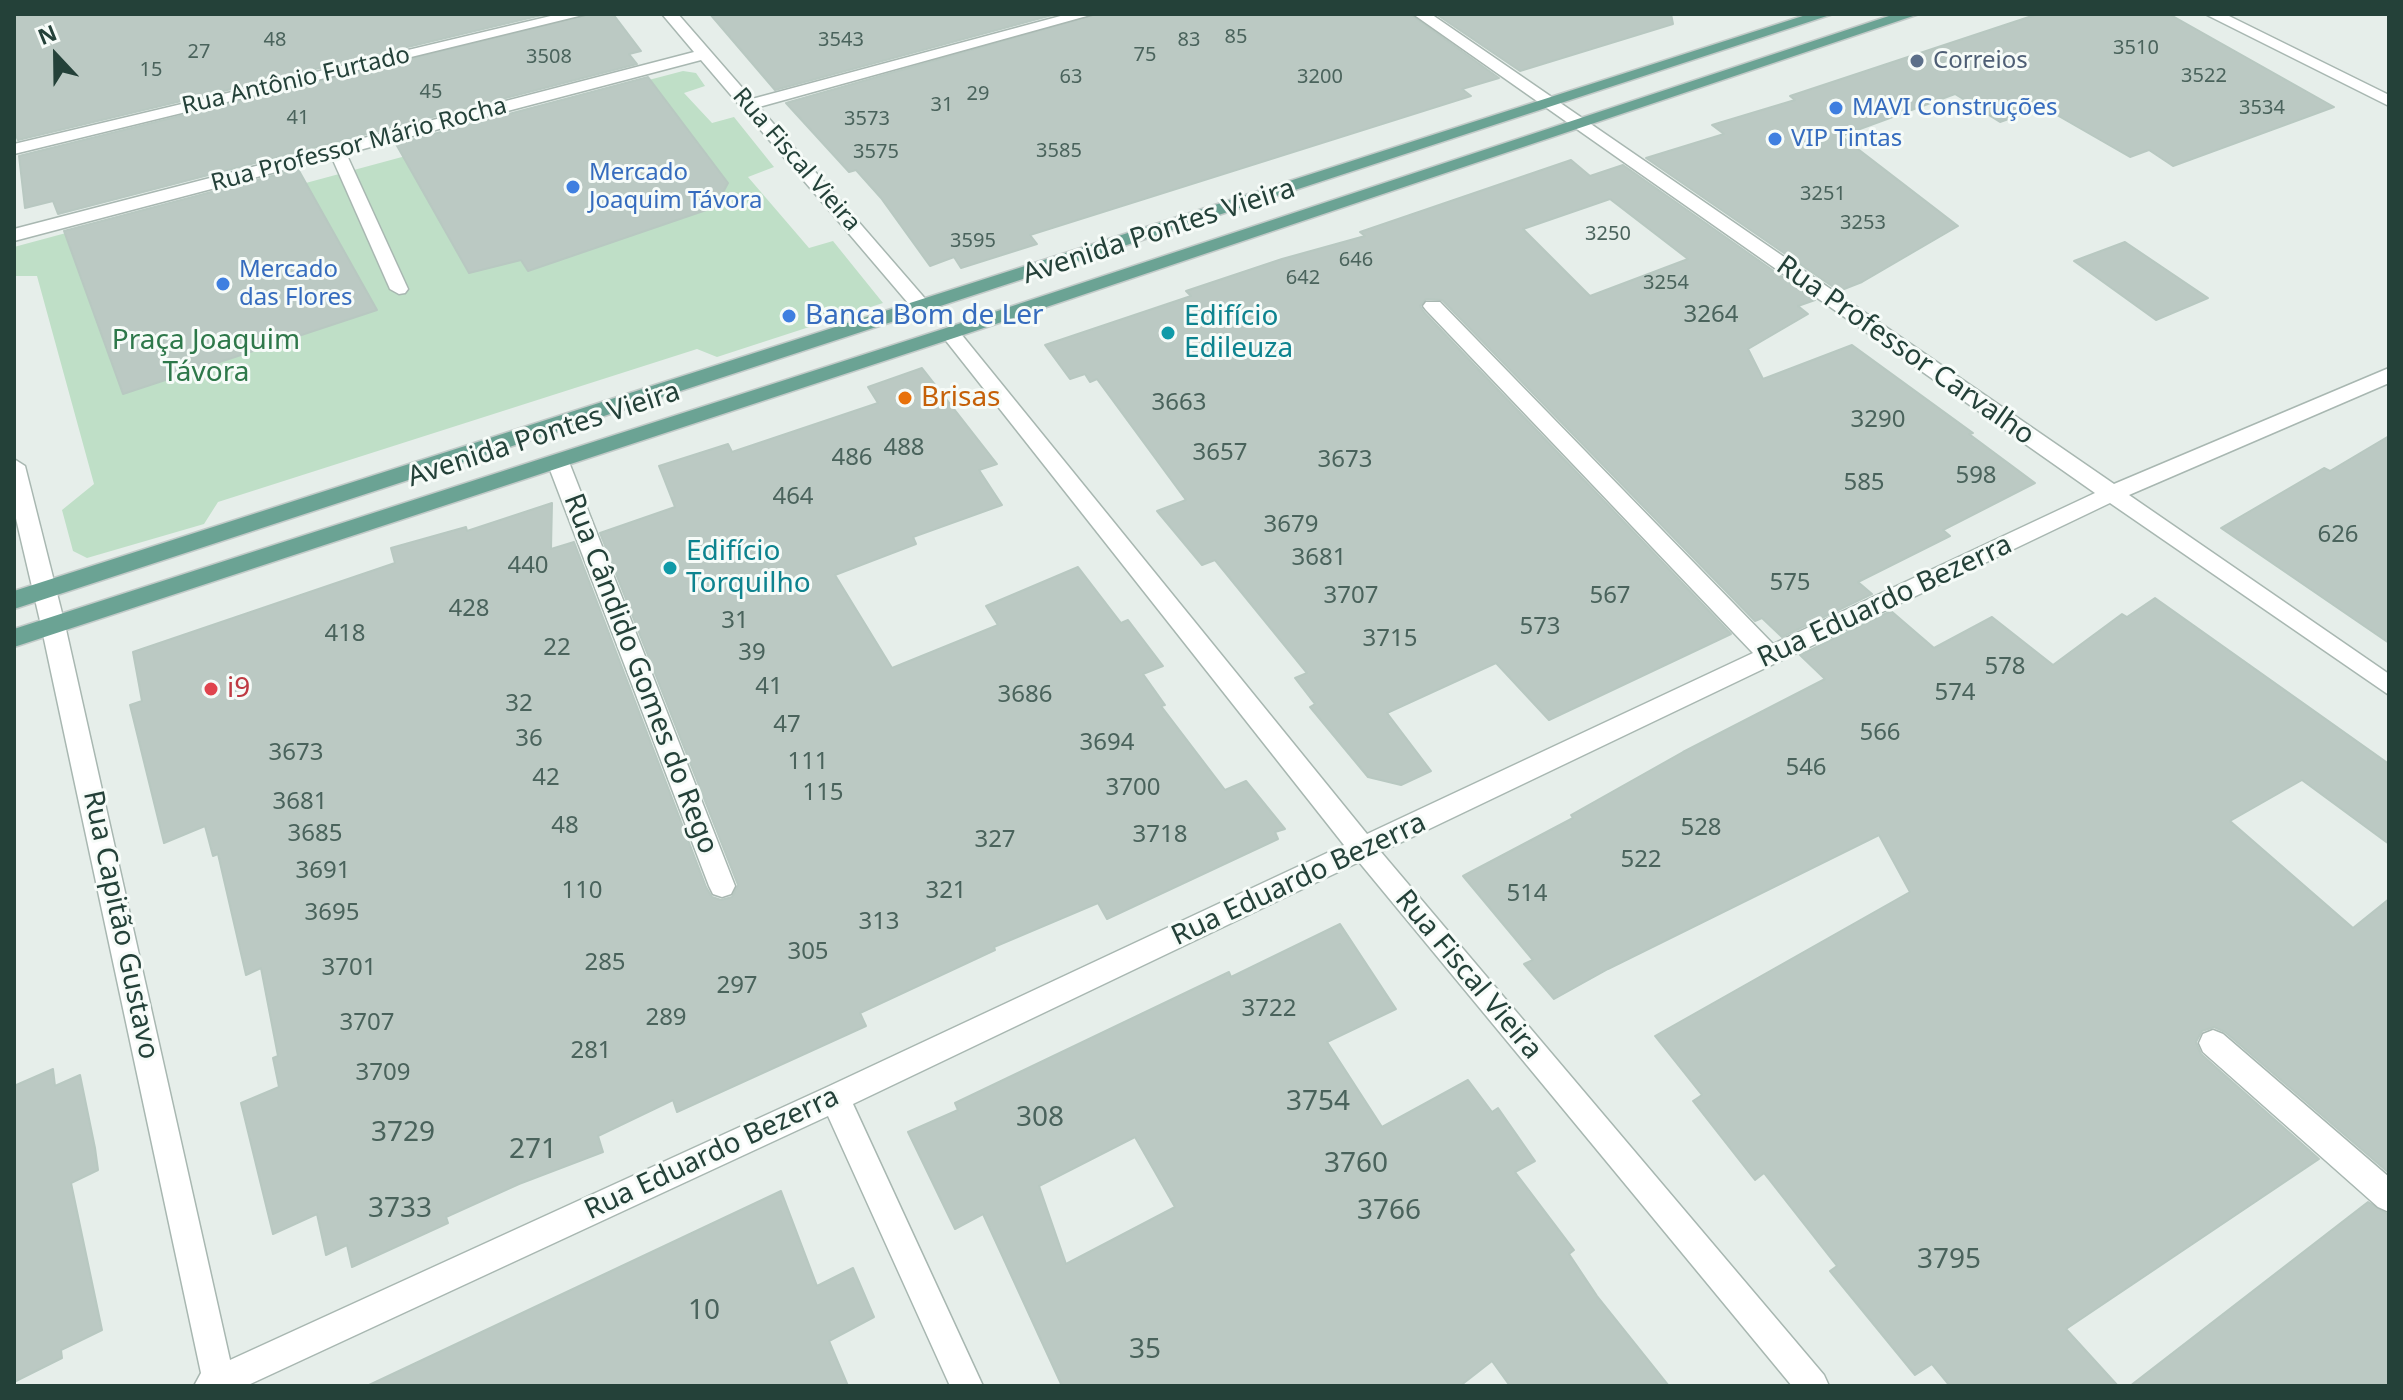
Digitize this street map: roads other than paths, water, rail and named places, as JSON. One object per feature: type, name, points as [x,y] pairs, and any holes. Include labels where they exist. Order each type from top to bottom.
[{"type":"main road","name":"Avenida Pontes Vieira","points":[[14,600],[1825,14]]},
{"type":"main road","name":"Avenida Pontes Vieira","points":[[14,638],[558,462],[1911,14]]},
{"type":"street","name":"Rua Antônio Furtado","points":[[14,149],[579,14]]},
{"type":"street","name":"Rua Fiscal Vieira","points":[[670,14],[921,306]]},
{"type":"street","points":[[748,105],[1086,14]]},
{"type":"street","name":"Rua Professor Carvalho","points":[[1421,14],[2389,686]]},
{"type":"street","points":[[2213,14],[2389,101]]},
{"type":"street","name":"Rua Professor Mário Rocha","points":[[14,235],[703,55]]},
{"type":"street","points":[[1433,306],[1770,656]]},
{"type":"street","name":"Rua Fiscal Vieira","points":[[950,333],[1364,850],[1813,1386]]},
{"type":"street","name":"Rua Eduardo Bezerra","points":[[217,1385],[1364,850],[2111,494],[2389,375]]},
{"type":"street","name":"Rua Cândido Gomes do Rego","points":[[558,462],[722,886]]},
{"type":"street","name":"Rua Capitão Gustavo","points":[[14,466],[53,625],[217,1385]]},
{"type":"street","points":[[2213,1043],[2389,1197]]},
{"type":"street","points":[[835,1098],[967,1386]]},
{"type":"lane","points":[[337,151],[399,289]]},
{"type":"place","name":"Correios","points":[[1917,61]]},
{"type":"place","name":"MAVI Construções","points":[[1836,108]]},
{"type":"place","name":"VIP Tintas","points":[[1775,139]]},
{"type":"place","name":"Mercado Joaquim Távora","points":[[573,187]]},
{"type":"place","name":"Mercado das Flores","points":[[223,284]]},
{"type":"place","name":"Banca Bom de Ler","points":[[789,316]]},
{"type":"place","name":"Edifício Edileuza","points":[[1168,333]]},
{"type":"place","name":"Brisas","points":[[905,398]]},
{"type":"place","name":"Edifício Torquilho","points":[[670,568]]},
{"type":"place","name":"i9","points":[[211,689]]},
{"type":"park label","name":"Praça Joaquim Távora","points":[[206,357]]}]
